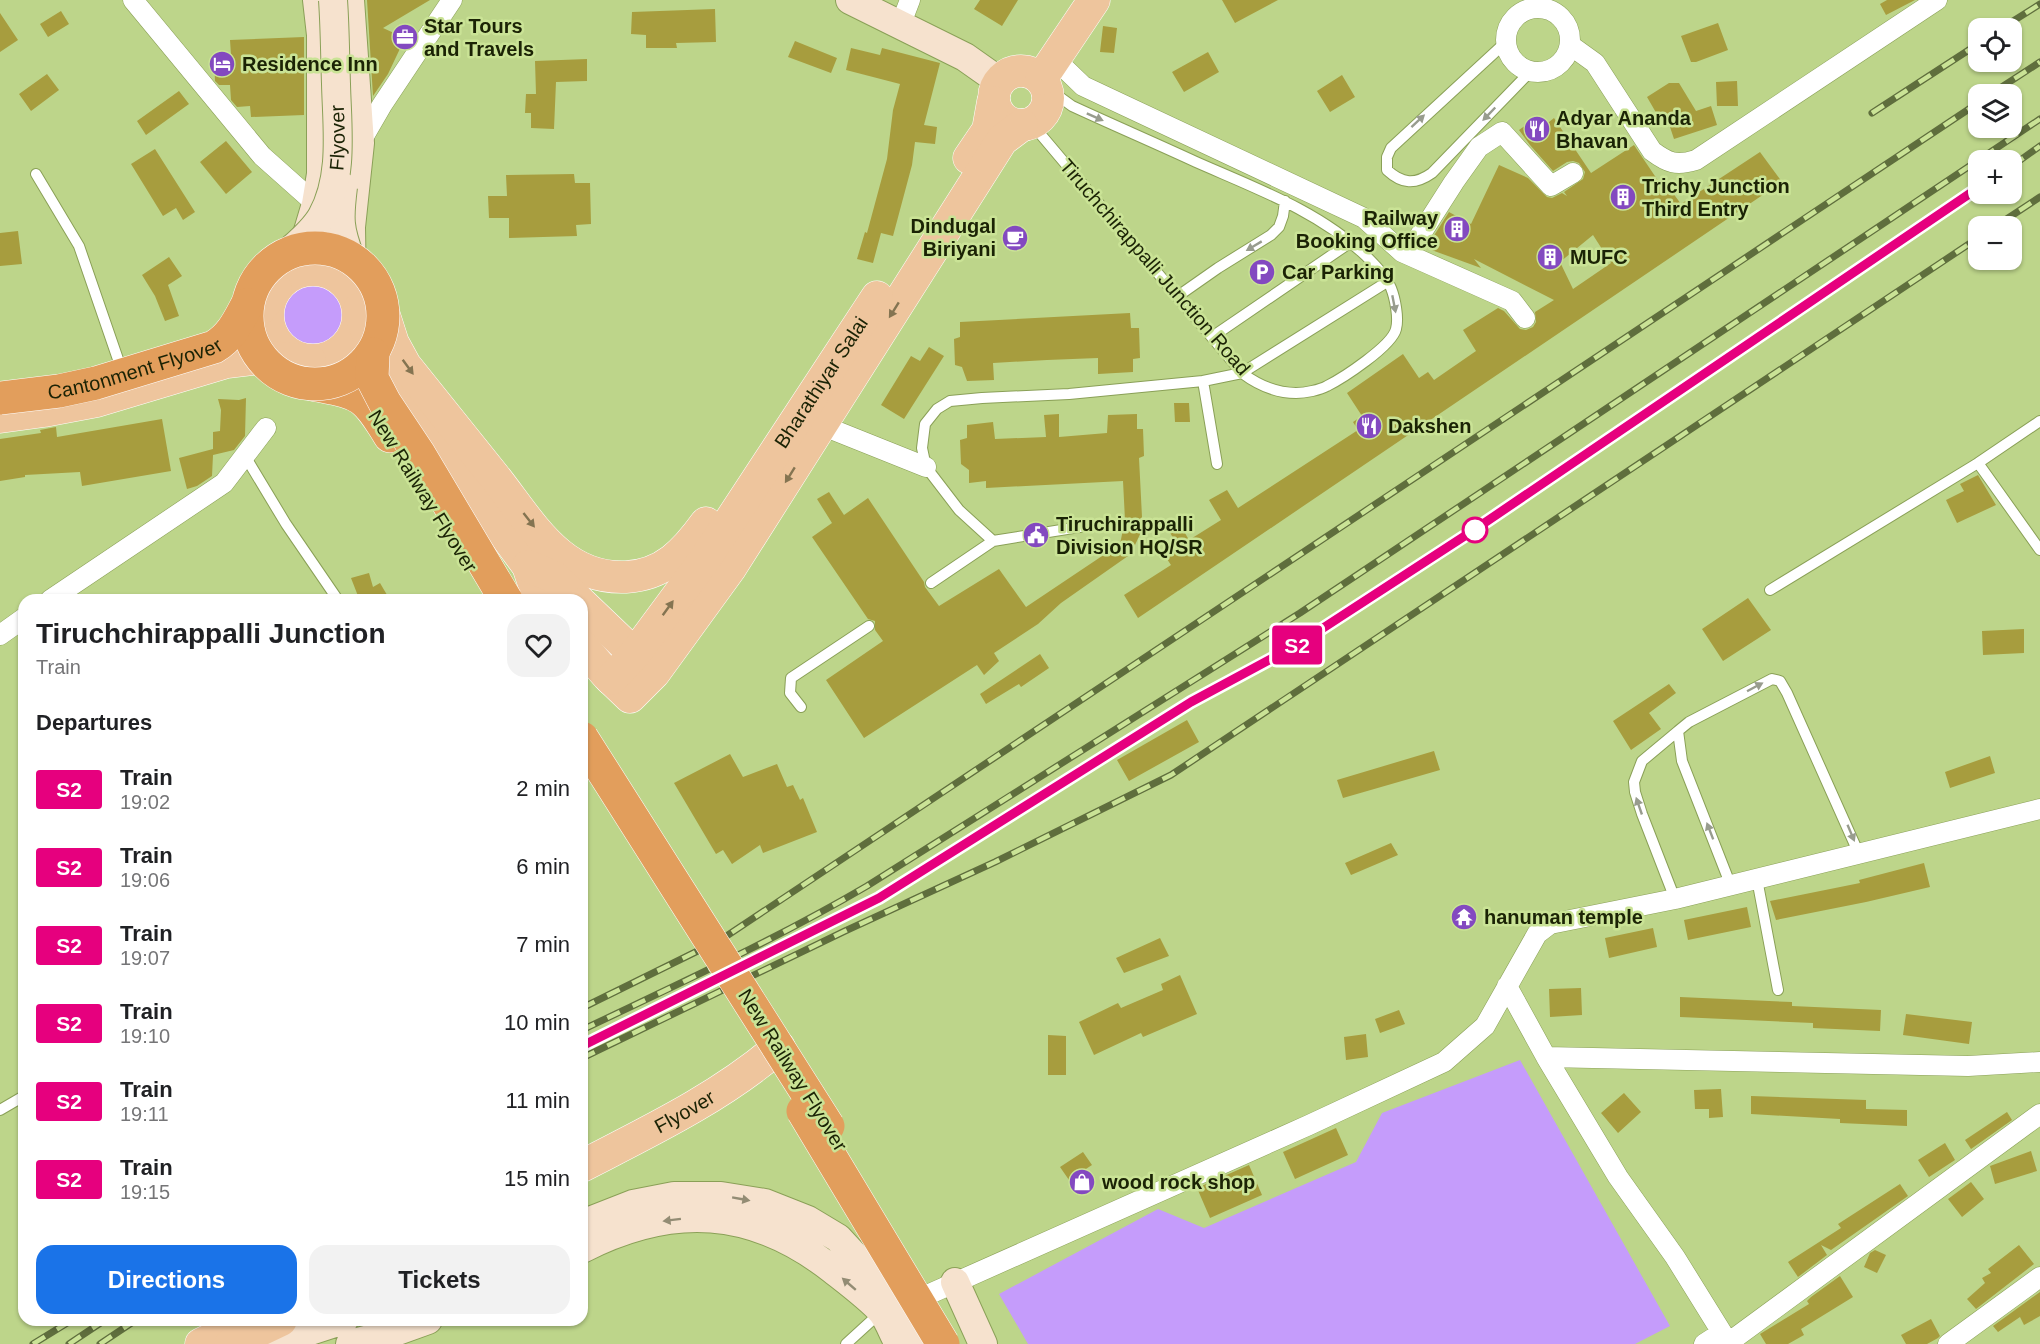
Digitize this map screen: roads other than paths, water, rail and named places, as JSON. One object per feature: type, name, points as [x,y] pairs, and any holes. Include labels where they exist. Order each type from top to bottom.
[{"type":"highway","points":[[282,274],[306,249],[328,249],[350,257],[368,272],[380,292],[365,305],[381,334],[373,354],[362,367],[347,377],[330,383],[315,368]]},
{"type":"highway","name":"Cantonment Flyover","points":[[0,398],[59,391],[96,383],[214,347],[233,332],[248,304],[254,285],[267,268],[282,274]]},
{"type":"highway","points":[[248,304],[247,325],[252,344],[263,361]]},
{"type":"highway","name":"New Railway Flyover","points":[[373,354],[372,378],[385,403],[419,454],[502,594]]},
{"type":"highway","name":"Cantonment Flyover","points":[[0,407],[100,392],[221,356],[247,356],[263,361]]},
{"type":"highway","name":"New Railway Flyover","points":[[263,361],[277,373],[294,381],[315,368],[368,403],[446,526],[486,594]]},
{"type":"highway","name":"New Railway Flyover","points":[[588,748],[769,1045],[780,1073],[943,1344]]},
{"type":"highway","name":"New Railway Flyover","points":[[588,770],[769,1045],[828,1126],[960,1344]]},
{"type":"main road","name":"Bharathiyar Salai","points":[[1024,78],[1034,53],[1070,0]]},
{"type":"main road","name":"Bharathiyar Salai","points":[[588,653],[630,697],[644,664],[731,567],[794,428],[988,130],[1024,78],[1094,0]]},
{"type":"main road","points":[[1024,78],[1000,116],[1014,124],[1027,124]]},
{"type":"main road","name":"Bharathiyar Salai","points":[[794,428],[1002,140],[1045,112],[1048,94],[1024,78]]},
{"type":"main road","points":[[0,389],[80,379],[235,330],[262,307],[282,274],[315,270],[329,272],[342,280],[365,305],[393,343],[405,365],[547,543],[578,568],[597,575],[637,576],[656,571],[670,563],[683,552],[794,428]]},
{"type":"main road","points":[[282,274],[269,303],[267,318],[271,334],[280,347],[315,368]]},
{"type":"main road","points":[[315,368],[348,345],[365,305]]},
{"type":"main road","points":[[365,305],[378,363],[528,566],[535,587],[540,594]]},
{"type":"main road","points":[[0,417],[97,401],[227,362],[269,357],[315,368],[351,362],[366,366],[395,388]]},
{"type":"main road","points":[[528,566],[554,577],[572,594]]},
{"type":"main road","points":[[588,610],[644,664]]},
{"type":"main road","name":"Flyover","points":[[588,1148],[710,1085],[769,1045]]},
{"type":"main road","name":"Flyover","points":[[588,1163],[715,1094],[769,1045]]},
{"type":"main road","points":[[201,1344],[238,1326]]},
{"type":"main road","points":[[231,1344],[268,1326]]},
{"type":"street","points":[[133,0],[262,156],[316,204]]},
{"type":"street","points":[[282,274],[308,231],[321,174],[321,34],[317,0]]},
{"type":"street","name":"Flyover","points":[[282,274],[328,205],[334,182],[338,155],[333,0]]},
{"type":"street","name":"Flyover","points":[[342,0],[349,142],[339,216],[341,232],[350,257]]},
{"type":"street","points":[[350,0],[360,144],[351,226],[365,305]]},
{"type":"street","points":[[360,144],[382,105],[452,0]]},
{"type":"street","points":[[850,0],[965,57],[1024,78],[1083,86],[1364,218],[1402,252],[1512,301],[1524,318]]},
{"type":"street","points":[[878,0],[907,6],[980,47],[1024,78]]},
{"type":"street","points":[[1570,45],[1595,63],[1652,151],[1665,160],[1682,164],[1706,154],[1937,0]]},
{"type":"street","points":[[1525,5],[1548,5],[1566,24],[1570,34],[1570,45],[1567,56],[1560,64],[1540,73],[1530,72],[1520,67],[1508,52],[1507,31],[1525,5]]},
{"type":"street","points":[[1408,254],[1479,147],[1502,132],[1551,186],[1573,173]]},
{"type":"street","points":[[322,149],[360,144]]},
{"type":"street","points":[[794,428],[927,467]]},
{"type":"street","points":[[59,594],[224,483],[267,429]]},
{"type":"street","points":[[0,635],[18,622]]},
{"type":"street","points":[[891,1309],[1299,1130],[1444,1062],[1485,1026],[1537,934],[1550,924],[1731,886],[2040,809]]},
{"type":"street","points":[[1508,986],[1546,1057],[1618,1177],[1675,1257],[1726,1340]]},
{"type":"street","points":[[1546,1057],[1968,1066],[2040,1062]]},
{"type":"street","points":[[1704,1344],[1726,1340],[2040,1114]]},
{"type":"street","points":[[588,1222],[633,1204],[674,1196],[721,1196],[765,1203],[808,1220],[838,1238],[891,1309],[923,1344]]},
{"type":"street","points":[[588,1246],[640,1224],[677,1218],[715,1218],[752,1227],[787,1239],[814,1255],[891,1309],[899,1344]]},
{"type":"street","points":[[1948,1344],[2040,1277]]},
{"type":"street","points":[[955,1282],[983,1344]]},
{"type":"street","points":[[270,1344],[326,1326]]},
{"type":"street","points":[[350,1344],[411,1326]]},
{"type":"lane","points":[[1506,42],[1391,148],[1387,157],[1387,170],[1396,179],[1410,183],[1423,180],[1530,72]]},
{"type":"lane","name":"Tiruchchirappalli Junction Road","points":[[1024,78],[1072,106],[1285,201],[1329,226],[1351,242],[1377,267],[1391,288],[1396,314],[1396,330],[1367,361],[1325,388],[1298,393],[1273,390],[1256,383],[1242,373],[1178,296],[1027,124]]},
{"type":"lane","points":[[36,174],[79,246],[120,368]]},
{"type":"lane","points":[[1178,296],[1271,235],[1279,227],[1284,216],[1285,201]]},
{"type":"lane","points":[[1212,337],[1351,242]]},
{"type":"lane","points":[[993,541],[959,510],[927,467],[922,448],[925,424],[937,409],[950,401],[1069,394],[1203,381],[1242,373],[1386,282]]},
{"type":"lane","points":[[1203,381],[1217,464]]},
{"type":"lane","points":[[1770,590],[1978,463],[2040,421]]},
{"type":"lane","points":[[245,456],[286,524],[334,594]]},
{"type":"lane","points":[[1978,463],[2040,550]]},
{"type":"lane","points":[[931,583],[993,541],[1092,525]]},
{"type":"lane","points":[[801,707],[790,693],[791,678],[869,626]]},
{"type":"lane","points":[[1675,899],[1635,792],[1634,782],[1642,761],[1689,722],[1772,679],[1780,681],[1787,693],[1834,793],[1859,854]]},
{"type":"lane","points":[[1678,730],[1682,761],[1731,886]]},
{"type":"lane","points":[[1757,879],[1779,990]]},
{"type":"lane","points":[[0,1110],[18,1100]]},
{"type":"lane","points":[[846,1344],[891,1309]]},
{"type":"railway","points":[[2018,18],[2040,4]]},
{"type":"railway","points":[[1872,113],[1968,51]]},
{"type":"railway","points":[[2006,84],[2040,62]]},
{"type":"railway","points":[[588,1005],[722,939],[1968,110]]},
{"type":"railway","points":[[588,1027],[762,943],[867,886],[1300,613],[2040,119]]},
{"type":"railway","points":[[2022,159],[2040,146]]},
{"type":"railway","points":[[588,1043],[879,898],[1191,702],[1297,645],[1477,528],[1968,195]]},
{"type":"railway","points":[[2011,216],[2040,197]]},
{"type":"railway","points":[[588,1055],[845,931],[995,862],[1171,775],[1968,245]]},
{"type":"railway","points":[[33,1344],[62,1326]]},
{"type":"railway","points":[[69,1344],[96,1326]]},
{"type":"railway","points":[[100,1344],[127,1326]]},
{"type":"train","name":"S2","points":[[588,1043],[879,898],[1191,702],[1297,645],[1477,528],[1968,195]]},
{"type":"place","name":"Star Tours and Travels","points":[[405,37]]},
{"type":"place","name":"Residence Inn","points":[[222,64]]},
{"type":"place","name":"Adyar Ananda Bhavan","points":[[1537,129]]},
{"type":"place","name":"Trichy Junction Third Entry","points":[[1623,197]]},
{"type":"place","name":"Railway Booking Office","points":[[1457,229]]},
{"type":"place","name":"Dindugal Biriyani","points":[[1015,238]]},
{"type":"place","name":"MUFC","points":[[1550,257]]},
{"type":"place","name":"Car Parking","points":[[1262,272]]},
{"type":"place","name":"Dakshen","points":[[1369,426]]},
{"type":"place","name":"Tiruchirappalli Division HQ/SR","points":[[1036,535]]},
{"type":"place","name":"hanuman temple","points":[[1464,917]]},
{"type":"place","name":"wood rock shop","points":[[1082,1182]]}]
